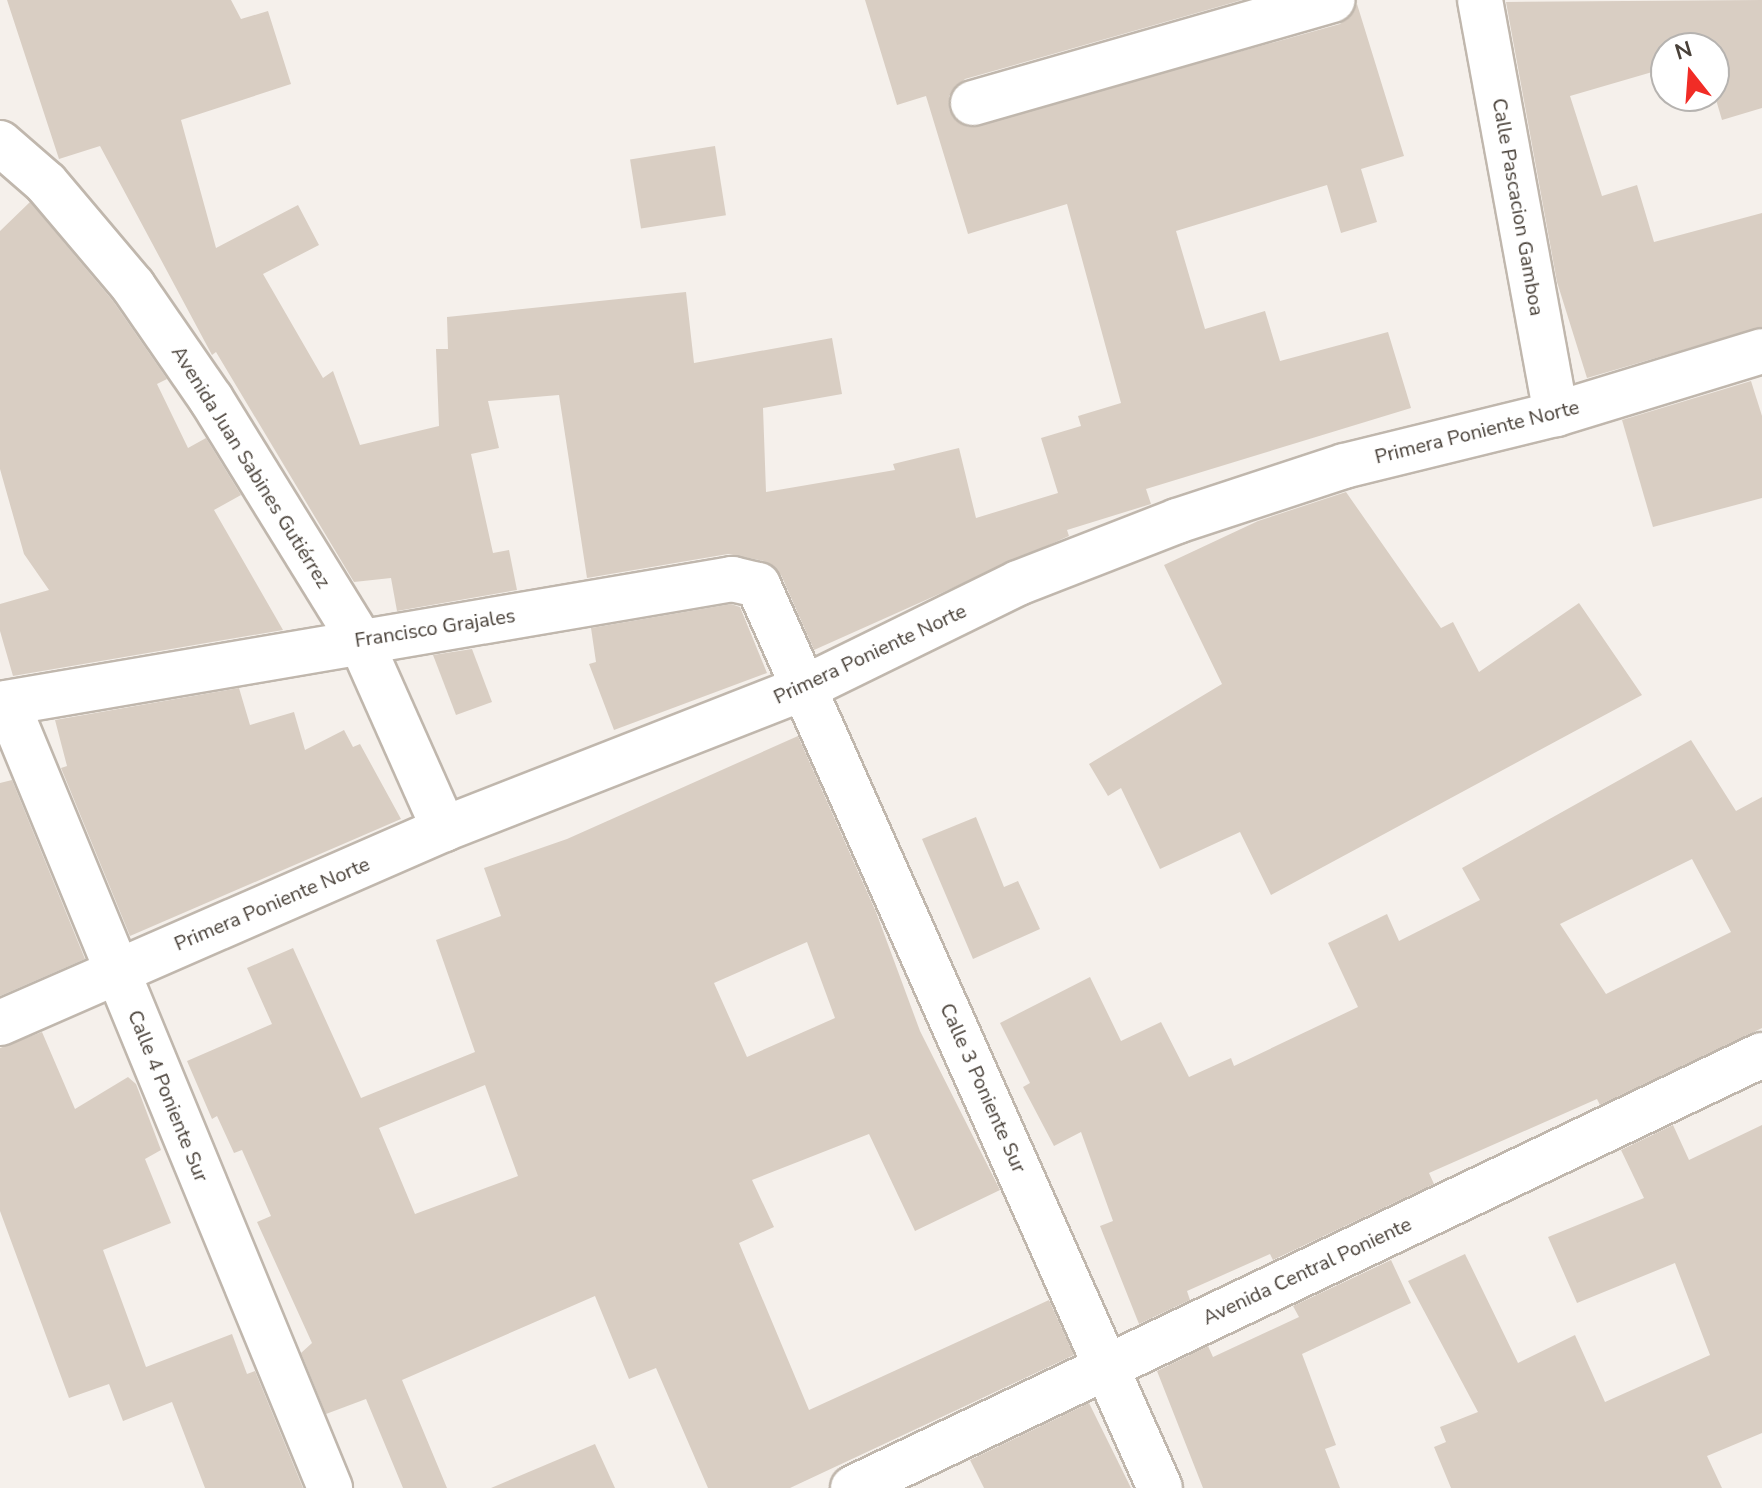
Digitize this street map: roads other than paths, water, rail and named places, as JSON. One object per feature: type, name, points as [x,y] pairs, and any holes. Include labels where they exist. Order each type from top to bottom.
[{"type":"street","points":[[973,103],[1333,0]]},
{"type":"street","name":"Calle Pascacion Gamboa","points":[[1480,0],[1556,414]]},
{"type":"street","name":"Avenida Juan Sabines Gutiérrez","points":[[0,143],[46,183],[133,286],[360,640],[444,829]]},
{"type":"street","name":"Primera Poniente Norte","points":[[0,1023],[444,829],[804,688],[1018,583],[1177,521],[1344,466],[1556,414],[1762,351]]},
{"type":"street","name":"Francisco Grajales","points":[[4,704],[360,640],[732,579],[758,585],[804,688]]},
{"type":"street","name":"Calle 3 Poniente Sur","points":[[804,688],[1160,1488]]},
{"type":"street","name":"Calle 4 Poniente Sur","points":[[4,704],[330,1488]]},
{"type":"street","name":"Avenida Central Poniente","points":[[853,1488],[1761,1057]]}]
